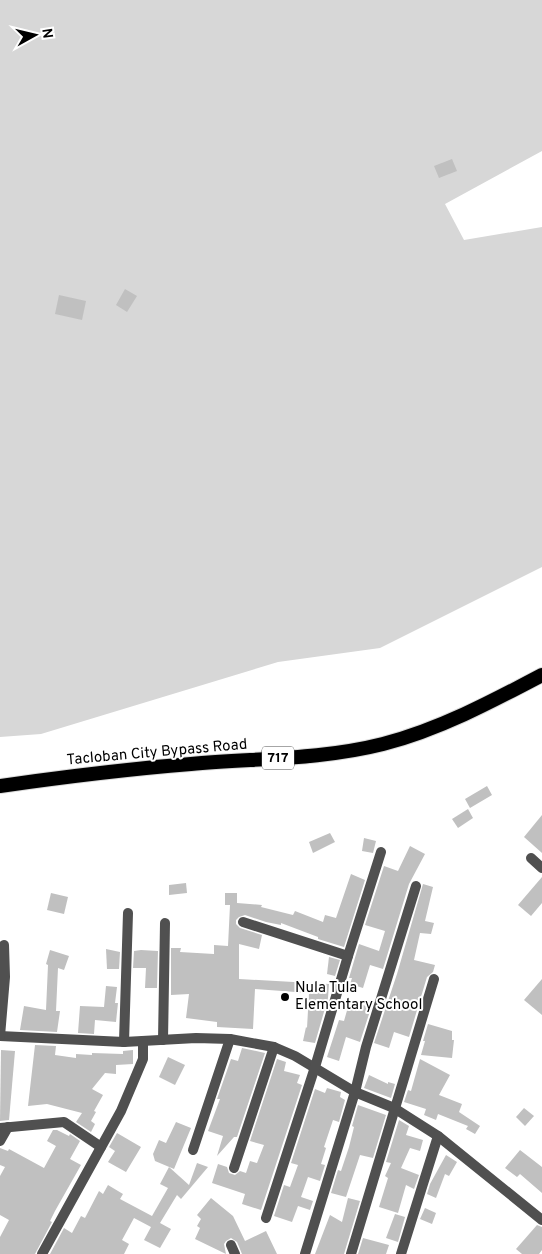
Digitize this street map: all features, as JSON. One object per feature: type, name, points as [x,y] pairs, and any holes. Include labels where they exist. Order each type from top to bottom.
[{"type":"highway","name":"Tacloban City Bypass Road","points":[[0,786],[191,764],[348,752],[410,736],[482,705],[542,675]]},
{"type":"street","points":[[266,1218],[316,1067],[381,852]]},
{"type":"street","points":[[531,858],[542,868]]},
{"type":"street","points":[[305,1254],[416,886]]},
{"type":"street","points":[[124,1042],[128,913]]},
{"type":"street","points":[[243,922],[348,956]]},
{"type":"street","points":[[163,1040],[165,923]]},
{"type":"street","points":[[4,945],[5,977],[0,1036],[124,1042],[196,1038],[230,1039],[274,1048],[316,1067],[355,1092],[394,1108],[438,1136],[542,1220]]},
{"type":"street","points":[[351,1254],[434,979]]},
{"type":"street","points":[[193,1150],[230,1039]]},
{"type":"street","points":[[42,1254],[121,1111],[143,1059],[143,1041]]},
{"type":"street","points":[[234,1168],[274,1048]]},
{"type":"street","points":[[0,1141],[4,1127],[64,1122],[101,1147]]},
{"type":"street","points":[[401,1254],[438,1136]]},
{"type":"shaded area","points":[[0,0],[542,0],[542,151],[445,204],[464,240],[542,227],[542,567],[380,648],[278,662],[41,734],[0,737]]},
{"type":"building","points":[[452,159],[457,171],[439,178],[434,166]]},
{"type":"building","points":[[125,289],[137,296],[127,312],[116,305]]},
{"type":"building","points":[[59,295],[86,301],[82,320],[55,314]]},
{"type":"building","points":[[487,786],[492,795],[470,808],[465,799]]},
{"type":"building","points":[[468,809],[473,818],[458,828],[452,819]]},
{"type":"building","points":[[542,815],[542,853],[524,837]]},
{"type":"building","points":[[330,833],[335,842],[313,853],[309,842]]},
{"type":"building","points":[[364,838],[376,841],[373,853],[362,851]]},
{"type":"building","points":[[410,846],[425,854],[409,884],[383,969],[370,965],[363,988],[350,984],[352,978],[349,978],[359,944],[379,951],[385,931],[365,925],[384,866],[398,871]]},
{"type":"building","points":[[351,874],[365,880],[344,947],[318,939],[318,937],[281,923],[281,925],[266,922],[245,915],[236,920],[236,924],[240,928],[262,935],[259,949],[239,944],[239,979],[329,984],[328,998],[315,1043],[303,1041],[307,1028],[309,993],[255,989],[253,1029],[217,1027],[217,1022],[186,1018],[189,994],[171,995],[171,948],[181,948],[180,952],[214,954],[214,945],[228,946],[230,905],[225,905],[225,893],[237,893],[237,903],[262,905],[261,907],[293,915],[295,911],[323,922],[325,915],[336,918]]},
{"type":"building","points":[[542,877],[542,903],[531,916],[518,905]]},
{"type":"building","points":[[186,883],[187,893],[169,895],[169,885]]},
{"type":"building","points":[[423,884],[433,887],[425,921],[434,923],[431,934],[420,933],[414,960],[435,965],[433,972],[427,977],[409,1037],[394,1032],[389,1048],[374,1043],[397,974]]},
{"type":"building","points":[[51,893],[68,897],[64,914],[47,910]]},
{"type":"building","points":[[106,949],[120,952],[119,969],[107,969]]},
{"type":"building","points":[[50,950],[69,956],[64,970],[58,968],[56,1011],[60,1011],[57,1032],[20,1030],[24,1006],[46,1010],[48,965],[46,964]]},
{"type":"building","points":[[134,951],[158,951],[157,988],[145,988],[146,968],[133,968]]},
{"type":"building","points":[[329,957],[340,960],[335,976],[327,974]]},
{"type":"building","points":[[542,979],[542,1015],[524,1000]]},
{"type":"building","points":[[106,986],[117,987],[115,1003],[118,1003],[116,1022],[95,1020],[94,1034],[78,1033],[80,1006],[104,1007]]},
{"type":"building","points":[[350,1000],[371,1008],[360,1042],[346,1037],[339,1061],[327,1057],[339,1020],[344,1021]]},
{"type":"building","points":[[428,1024],[452,1031],[452,1040],[454,1040],[452,1058],[421,1055]]},
{"type":"building","points":[[35,1045],[56,1046],[55,1055],[76,1058],[76,1054],[123,1054],[123,1051],[133,1050],[133,1064],[116,1065],[116,1074],[105,1073],[92,1089],[103,1095],[94,1111],[96,1112],[91,1121],[95,1124],[91,1132],[76,1122],[82,1113],[47,1104],[28,1106]]},
{"type":"building","points":[[242,1048],[265,1053],[237,1137],[234,1137],[217,1156],[223,1136],[208,1131],[220,1099],[217,1099],[231,1059],[238,1061]]},
{"type":"building","points":[[1,1050],[15,1051],[9,1120],[0,1121]]},
{"type":"building","points":[[168,1057],[185,1065],[175,1085],[159,1077]]},
{"type":"building","points":[[277,1059],[286,1062],[284,1071],[300,1075],[297,1083],[302,1085],[261,1210],[242,1204],[245,1194],[212,1183],[218,1164],[227,1167],[229,1173],[235,1175],[240,1171],[246,1173],[250,1161],[257,1163],[264,1145],[250,1141]]},
{"type":"building","points":[[420,1059],[450,1075],[439,1095],[462,1104],[459,1112],[480,1126],[475,1134],[466,1129],[468,1126],[438,1114],[436,1120],[424,1115],[426,1109],[404,1102],[408,1090],[411,1091]]},
{"type":"building","points":[[369,1075],[388,1084],[388,1082],[395,1084],[391,1098],[364,1088]]},
{"type":"building","points":[[327,1088],[341,1092],[340,1097],[345,1100],[339,1122],[333,1120],[324,1147],[326,1148],[321,1164],[325,1165],[320,1181],[308,1177],[301,1197],[313,1201],[310,1210],[298,1206],[292,1222],[274,1216],[284,1185],[290,1187],[298,1165],[291,1163],[315,1089],[325,1093]]},
{"type":"building","points":[[358,1105],[386,1115],[373,1158],[360,1155],[346,1197],[331,1193],[338,1170],[341,1171],[349,1147]]},
{"type":"building","points":[[524,1108],[534,1116],[525,1126],[516,1117]]},
{"type":"building","points":[[399,1120],[409,1126],[406,1135],[423,1140],[420,1151],[410,1148],[401,1168],[419,1175],[414,1189],[406,1185],[398,1213],[379,1207],[388,1178],[385,1176],[391,1163],[386,1162]]},
{"type":"building","points":[[176,1122],[191,1128],[174,1169],[155,1161],[153,1154],[159,1140],[166,1143]]},
{"type":"building","points":[[53,1130],[69,1136],[70,1134],[80,1141],[70,1159],[81,1165],[55,1211],[50,1221],[52,1222],[35,1254],[0,1254],[0,1237],[9,1220],[0,1215],[0,1176],[5,1167],[0,1165],[0,1148],[8,1151],[9,1149],[44,1168],[56,1146],[47,1141]]},
{"type":"building","points":[[117,1133],[141,1147],[126,1172],[108,1162],[115,1151],[109,1147]]},
{"type":"building","points":[[520,1150],[542,1167],[542,1193],[520,1174],[517,1177],[505,1168]]},
{"type":"building","points":[[446,1155],[457,1162],[449,1176],[445,1174],[436,1198],[427,1194],[430,1184]]},
{"type":"building","points":[[197,1163],[208,1167],[181,1199],[177,1195],[160,1223],[171,1229],[160,1248],[144,1240],[151,1227],[134,1218],[122,1240],[129,1244],[124,1254],[50,1254],[64,1228],[72,1233],[81,1216],[85,1218],[99,1191],[103,1194],[108,1185],[123,1194],[120,1199],[152,1216],[168,1188],[160,1184],[169,1167],[189,1185]]},
{"type":"building","points":[[211,1198],[233,1216],[245,1241],[266,1231],[277,1254],[242,1254],[237,1242],[231,1238],[224,1244],[226,1254],[195,1239],[200,1228],[197,1226],[201,1219],[197,1215]]},
{"type":"building","points":[[348,1198],[360,1201],[344,1254],[315,1254],[330,1215],[342,1222]]},
{"type":"building","points":[[425,1208],[436,1213],[432,1224],[420,1219]]},
{"type":"building","points":[[395,1214],[405,1217],[398,1242],[386,1238]]},
{"type":"building","points":[[537,1225],[542,1227],[542,1250],[539,1254],[522,1254],[516,1249]]},
{"type":"building","points":[[363,1238],[389,1245],[386,1254],[358,1254]]},
{"type":"place","name":"Nula Tula Elementary School","points":[[285,997]]}]
